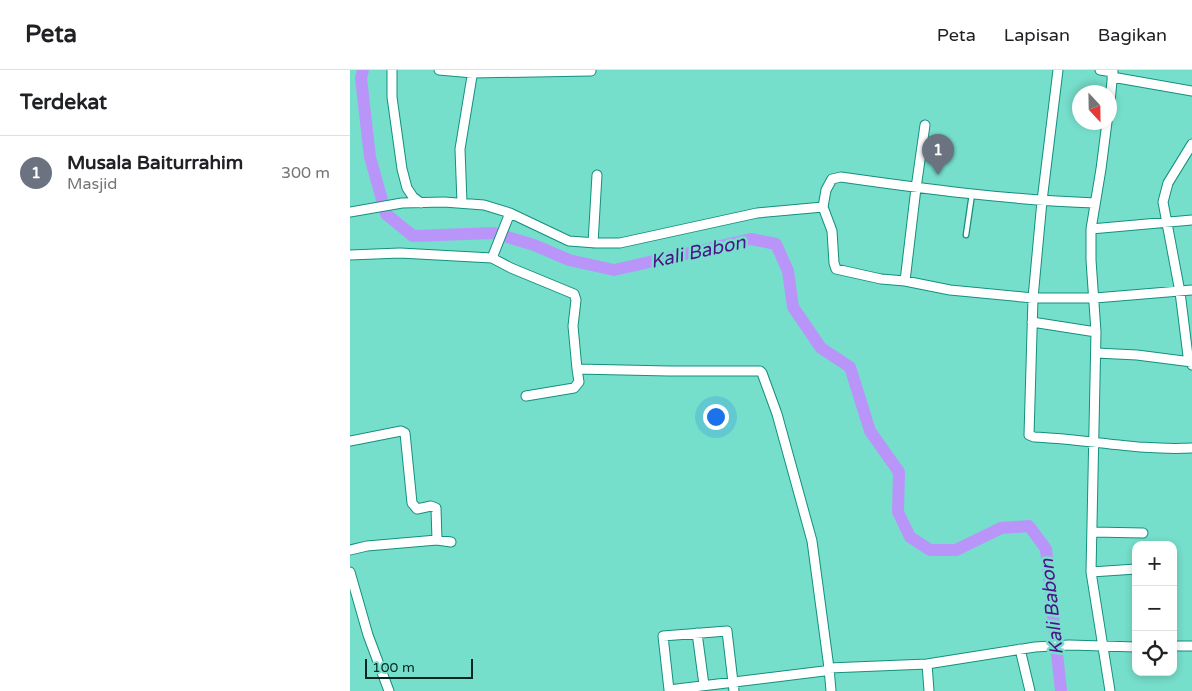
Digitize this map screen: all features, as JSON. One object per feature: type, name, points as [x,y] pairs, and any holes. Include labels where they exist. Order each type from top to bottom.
[{"type":"street","points":[[392,70],[392,97],[402,169],[407,188],[421,203]]},
{"type":"street","points":[[439,70],[473,72],[591,70]]},
{"type":"street","points":[[1058,70],[1032,298],[1029,435],[1164,450],[1192,448]]},
{"type":"street","points":[[1100,70],[1192,91]]},
{"type":"street","points":[[462,204],[460,149],[473,72]]},
{"type":"street","points":[[905,281],[925,125]]},
{"type":"street","points":[[1106,130],[1102,169],[1094,203],[1091,229],[1090,260],[1096,332],[1091,572],[1110,691]]},
{"type":"street","points":[[1096,353],[1137,355],[1191,363],[1163,202],[1168,183],[1192,144]]},
{"type":"street","points":[[593,243],[597,174]]},
{"type":"street","points":[[1094,203],[1042,201],[972,194],[836,177],[832,179],[826,190],[823,207],[832,232],[836,269],[881,279],[905,281],[950,290],[1032,298],[1094,298],[1192,290]]},
{"type":"street","points":[[350,212],[402,203],[484,205],[568,240],[593,243],[620,243],[757,213],[823,207]]},
{"type":"street","points":[[493,255],[509,216]]},
{"type":"street","points":[[1091,229],[1192,220]]},
{"type":"street","points":[[350,255],[400,253],[493,255],[511,268],[574,294],[576,300],[573,326],[578,382],[574,388],[526,396]]},
{"type":"street","points":[[1032,322],[1096,332]]},
{"type":"street","points":[[577,369],[760,371],[762,373],[777,414],[812,541],[826,669],[831,691]]},
{"type":"street","points":[[350,441],[401,431],[405,433],[412,502],[417,508],[431,506],[436,508],[437,540]]},
{"type":"street","points":[[1093,532],[1143,533]]},
{"type":"street","points":[[350,550],[367,546],[437,540],[451,542]]},
{"type":"street","points":[[1091,572],[1132,569]]},
{"type":"street","points":[[350,572],[368,635],[389,691]]},
{"type":"street","points":[[734,691],[733,681],[727,631],[663,636],[669,690],[733,681],[826,669],[926,664],[1035,647],[1069,645],[1132,647]]},
{"type":"street","points":[[697,633],[704,685]]},
{"type":"street","points":[[1177,646],[1192,646]]},
{"type":"street","points":[[1020,649],[1030,691]]},
{"type":"street","points":[[926,664],[930,691]]},
{"type":"lane","points":[[966,235],[972,194]]},
{"type":"waterway","name":"Kali Babon","points":[[363,70],[361,78],[370,157],[386,214],[413,236],[494,233],[534,245],[569,260],[614,270],[751,239],[776,244],[788,271],[793,307],[821,348],[850,367],[870,431],[899,472],[898,512],[910,537],[930,550],[956,550],[1001,528],[1029,526],[1046,549],[1061,691]]},
{"type":"place","name":"Musala Baiturrahim","points":[[938,175]]}]
